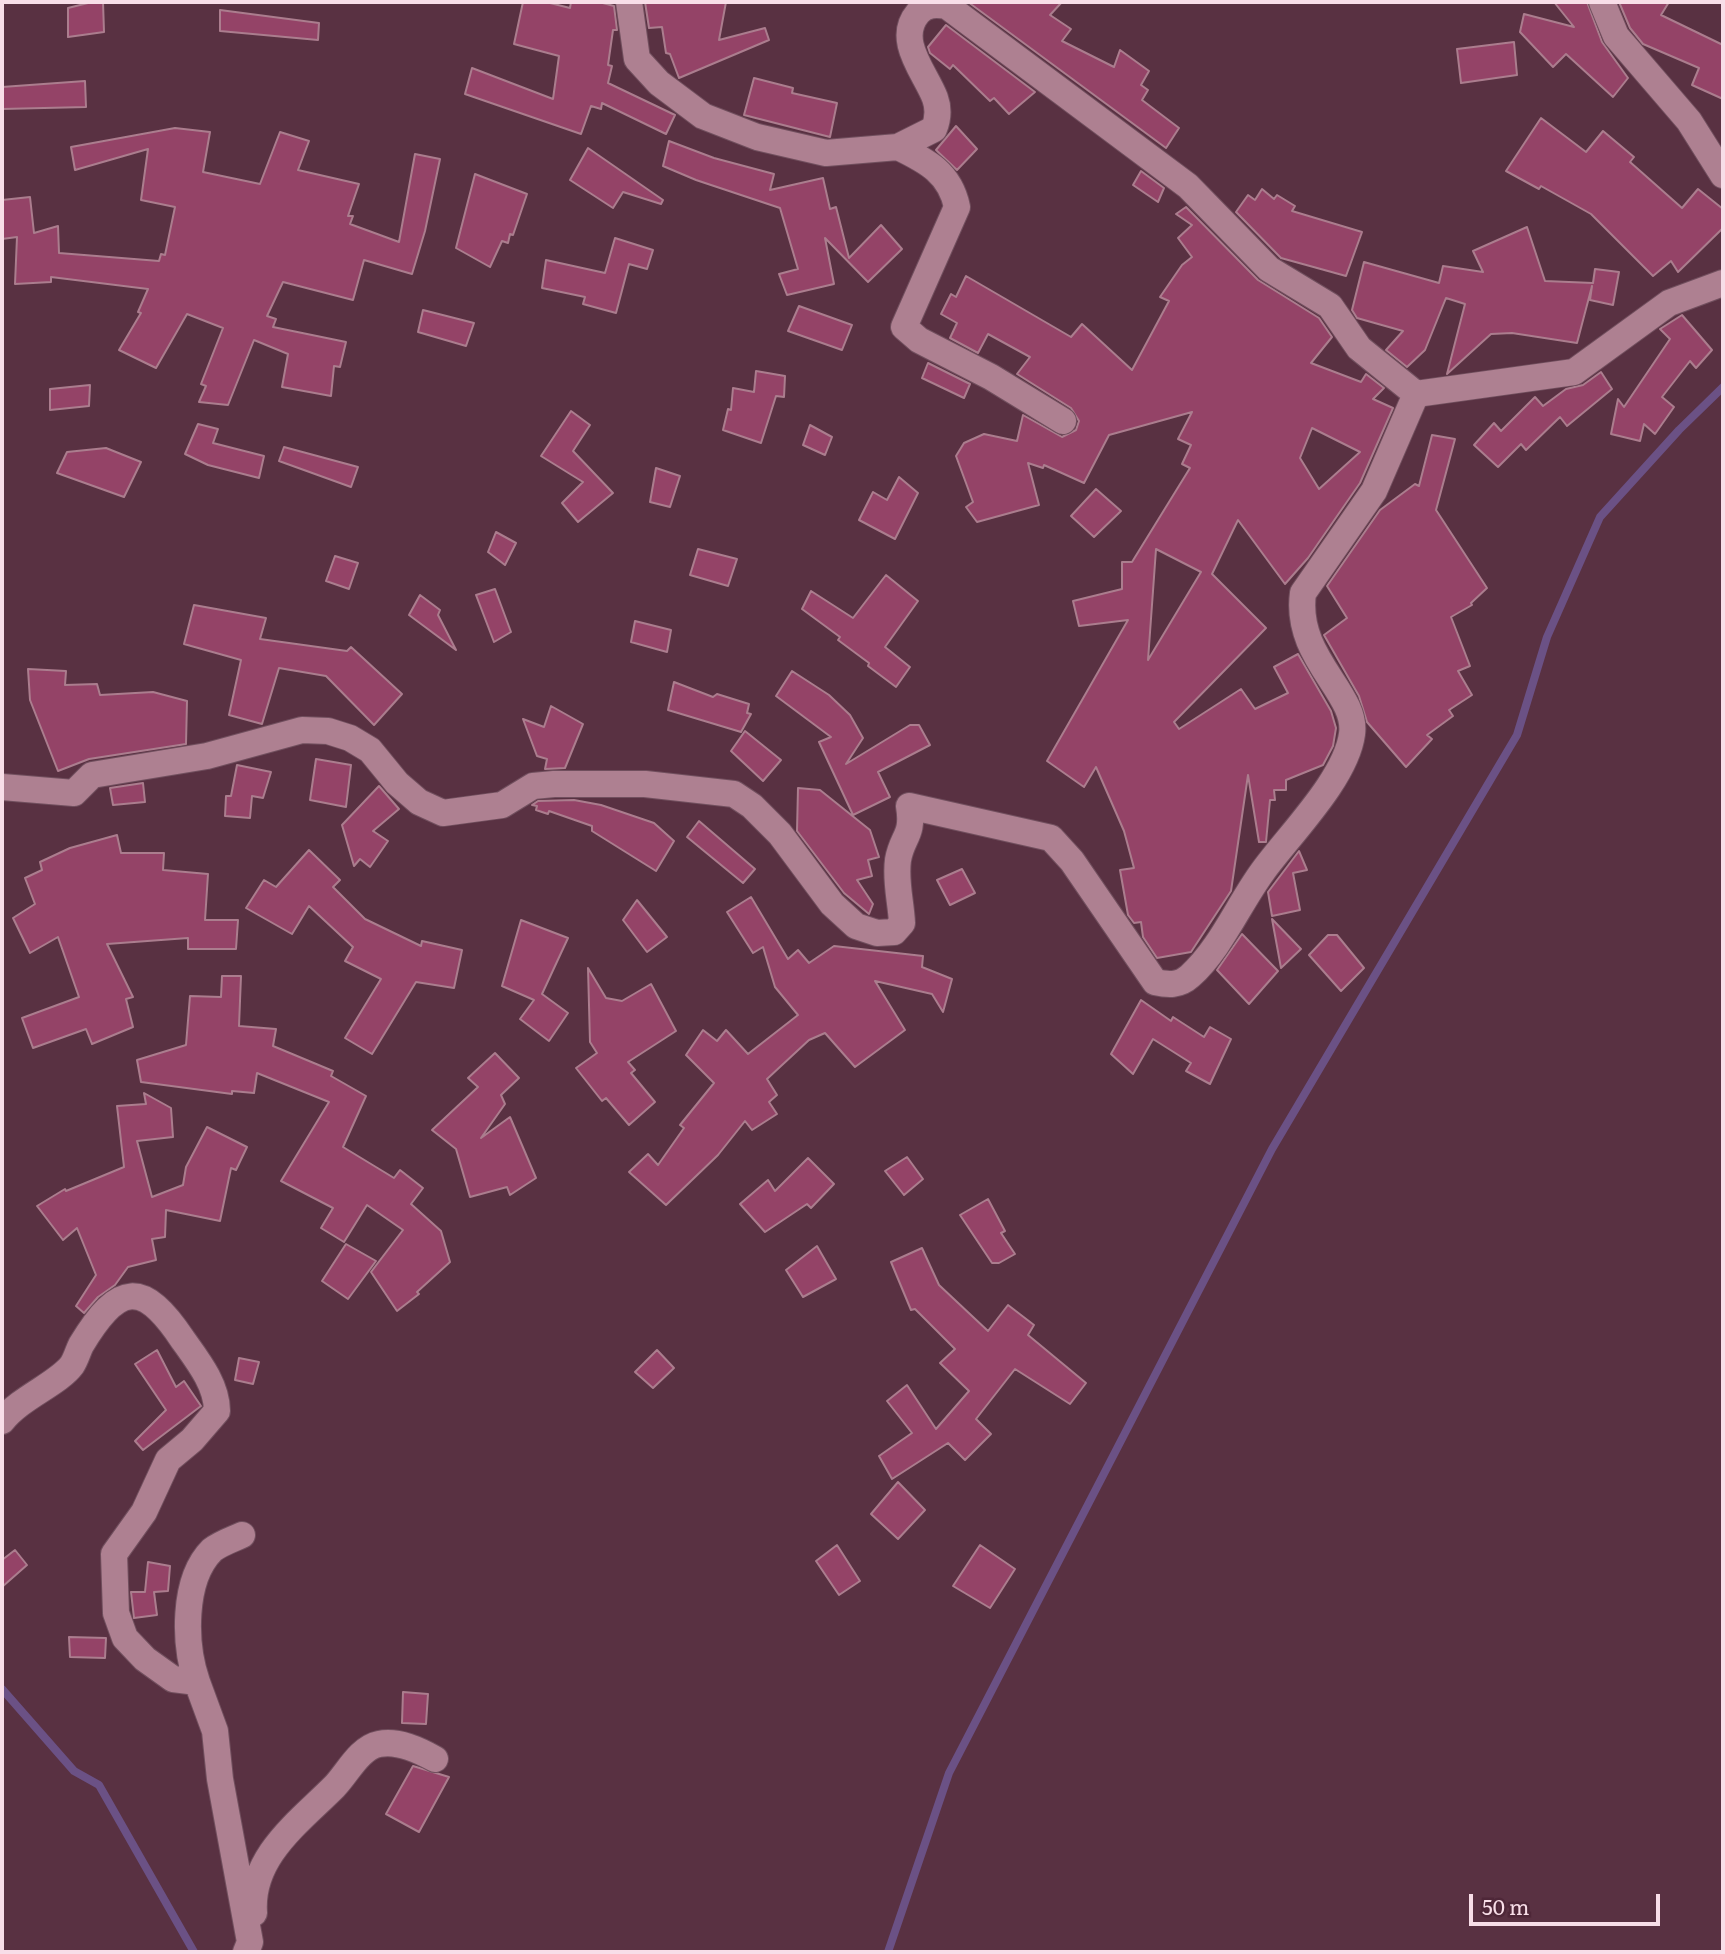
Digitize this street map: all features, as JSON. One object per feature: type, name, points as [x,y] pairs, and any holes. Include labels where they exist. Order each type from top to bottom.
[{"type":"street","points":[[629,2],[637,59],[659,83],[703,116],[757,137],[826,153],[898,147],[934,129],[938,116],[935,99],[920,72],[908,36],[920,10],[934,4],[947,6],[1188,186],[1269,269],[1330,306],[1359,348],[1416,394],[1574,372],[1669,303],[1723,283]]},
{"type":"street","points":[[1602,2],[1616,36],[1689,121],[1723,175]]},
{"type":"street","points":[[898,147],[944,174],[954,192],[957,207],[904,327],[919,340],[992,377],[1063,421]]},
{"type":"street","points":[[2,787],[74,793],[92,775],[206,756],[302,730],[328,732],[350,738],[370,750],[397,783],[419,802],[443,813],[502,805],[533,786],[554,784],[645,784],[734,794],[752,806],[780,834],[832,904],[856,926],[877,933],[894,932],[902,923],[897,880],[898,857],[912,826],[909,806],[1051,838],[1095,893],[1155,982],[1171,985],[1188,978],[1202,962],[1261,873],[1337,775],[1353,734],[1348,707],[1306,640],[1300,613],[1303,593],[1374,491],[1416,394]]},
{"type":"street","points":[[2,1421],[12,1409],[72,1365],[81,1346],[109,1308],[126,1296],[144,1296],[156,1304],[174,1326],[217,1396],[217,1411],[192,1440],[168,1460],[144,1512],[114,1553],[116,1613],[125,1638],[145,1658],[173,1679],[197,1682]]},
{"type":"street","points":[[242,1535],[220,1544],[209,1553],[191,1589],[187,1615],[192,1669],[215,1731],[220,1779],[247,1943]]},
{"type":"street","points":[[247,1943],[254,1926],[254,1886],[273,1850],[297,1822],[336,1786],[348,1767],[377,1744],[398,1744],[435,1759]]},
{"type":"building","points":[[103,2],[104,32],[68,37],[68,8]]},
{"type":"building","points":[[523,2],[546,2],[570,8],[571,2],[599,2],[614,6],[617,30],[613,30],[608,65],[612,66],[608,83],[675,115],[666,134],[602,103],[601,109],[591,106],[581,134],[465,94],[472,68],[553,99],[559,56],[514,44]]},
{"type":"building","points":[[645,2],[726,2],[719,40],[765,28],[769,40],[679,78],[670,54],[666,53],[662,27],[649,28]]},
{"type":"building","points":[[968,2],[1062,2],[1050,15],[1071,29],[1062,41],[1114,67],[1120,50],[1149,71],[1141,85],[1148,90],[1142,100],[1179,128],[1166,148]]},
{"type":"building","points":[[1554,2],[1587,2],[1602,42],[1628,78],[1613,97],[1566,54],[1553,67],[1520,32],[1524,14],[1574,27]]},
{"type":"building","points":[[1619,2],[1669,2],[1661,15],[1723,45],[1723,99],[1692,85],[1699,68],[1643,44],[1630,28]]},
{"type":"building","points":[[220,10],[319,23],[318,40],[220,31]]},
{"type":"building","points":[[946,25],[1035,92],[1009,114],[994,98],[990,101],[953,65],[950,69],[930,53],[928,47]]},
{"type":"building","points":[[1514,42],[1517,75],[1461,83],[1457,49]]},
{"type":"building","points":[[754,78],[793,88],[792,93],[837,103],[830,137],[744,115]]},
{"type":"building","points":[[85,81],[86,107],[2,109],[2,87]]},
{"type":"building","points":[[1541,118],[1586,152],[1603,131],[1634,157],[1630,162],[1682,208],[1698,189],[1723,209],[1723,228],[1678,272],[1671,261],[1653,276],[1591,214],[1541,186],[1539,189],[1506,171]]},
{"type":"building","points":[[956,126],[977,149],[957,170],[936,150]]},
{"type":"building","points":[[175,128],[210,132],[203,172],[260,184],[280,132],[309,141],[298,170],[359,184],[348,216],[353,216],[350,224],[399,242],[415,154],[440,159],[425,231],[412,274],[364,260],[353,300],[283,282],[267,316],[276,319],[273,327],[346,342],[340,367],[334,366],[331,396],[282,387],[288,354],[254,340],[228,405],[199,402],[206,386],[201,384],[223,328],[187,314],[156,368],[119,350],[141,313],[138,312],[148,289],[51,277],[51,282],[15,284],[17,237],[2,239],[2,200],[30,197],[34,233],[58,226],[59,253],[159,261],[161,254],[165,255],[175,207],[141,200],[148,149],[75,170],[71,147]]},
{"type":"building","points":[[669,141],[714,158],[774,174],[770,190],[823,178],[830,209],[836,207],[849,258],[881,225],[902,249],[868,282],[825,238],[834,284],[787,295],[779,274],[798,269],[780,208],[663,166]]},
{"type":"building","points":[[588,148],[663,200],[661,204],[623,192],[613,208],[570,180]]},
{"type":"building","points":[[1141,171],[1164,188],[1158,202],[1133,185]]},
{"type":"building","points":[[475,174],[527,194],[513,235],[510,234],[508,243],[502,241],[490,267],[456,248]]},
{"type":"building","points":[[1262,189],[1274,199],[1277,195],[1295,206],[1292,211],[1362,232],[1346,276],[1281,258],[1236,212],[1248,195],[1255,200]]},
{"type":"building","points":[[1186,207],[1258,280],[1319,318],[1332,337],[1311,363],[1361,382],[1366,374],[1384,388],[1373,399],[1393,408],[1360,483],[1308,558],[1285,584],[1238,520],[1212,574],[1266,628],[1174,722],[1179,729],[1241,689],[1255,709],[1288,693],[1274,667],[1298,654],[1331,711],[1336,728],[1333,746],[1323,765],[1286,780],[1286,790],[1274,790],[1275,800],[1270,800],[1266,842],[1259,842],[1248,775],[1231,891],[1191,952],[1157,958],[1143,937],[1141,922],[1134,923],[1128,915],[1120,870],[1134,868],[1124,831],[1096,767],[1084,787],[1047,761],[1128,620],[1079,626],[1073,601],[1122,589],[1122,562],[1132,562],[1190,468],[1182,464],[1191,445],[1178,439],[1192,412],[1109,435],[1084,483],[1044,465],[1043,468],[1028,463],[1039,505],[977,522],[966,507],[973,502],[956,456],[964,443],[984,434],[1017,441],[1023,415],[1062,437],[1076,430],[1079,421],[1071,408],[1017,374],[1030,357],[988,334],[978,353],[950,338],[957,323],[941,314],[951,294],[956,297],[966,276],[1071,337],[1082,324],[1132,370],[1169,301],[1160,297],[1182,265],[1192,257],[1178,238],[1192,225],[1176,214]],"holes":[[[1312,428],[1360,452],[1319,489],[1300,458]],[[1156,549],[1201,572],[1148,660],[1153,591]]]},
{"type":"building","points":[[1527,227],[1545,281],[1593,283],[1595,269],[1619,272],[1613,305],[1590,300],[1592,286],[1577,343],[1512,333],[1491,334],[1447,374],[1465,304],[1446,298],[1425,350],[1407,367],[1386,350],[1403,331],[1357,318],[1352,310],[1364,262],[1439,283],[1443,266],[1483,272],[1473,251]]},
{"type":"building","points":[[615,238],[653,250],[647,269],[629,264],[616,313],[583,304],[585,297],[542,288],[546,260],[605,273]]},
{"type":"building","points":[[799,306],[852,325],[842,350],[788,331]]},
{"type":"building","points":[[423,310],[474,323],[466,346],[418,332]]},
{"type":"building","points":[[1682,315],[1712,350],[1696,368],[1690,361],[1662,397],[1674,407],[1655,434],[1644,424],[1640,441],[1611,434],[1618,399],[1624,407],[1670,339],[1660,329]]},
{"type":"building","points":[[928,363],[970,384],[964,398],[922,378]]},
{"type":"building","points":[[756,371],[785,376],[784,397],[776,396],[761,443],[723,430],[728,409],[731,410],[733,388],[754,392]]},
{"type":"building","points":[[1601,372],[1612,389],[1567,426],[1560,417],[1526,450],[1521,444],[1498,467],[1474,445],[1494,423],[1501,431],[1535,397],[1543,406],[1566,389],[1583,385]]},
{"type":"building","points":[[90,385],[89,406],[50,410],[50,389]]},
{"type":"building","points":[[571,411],[590,425],[573,451],[613,493],[578,522],[562,503],[583,482],[541,456]]},
{"type":"building","points":[[198,424],[218,429],[213,443],[264,456],[259,478],[208,465],[185,454]]},
{"type":"building","points":[[810,425],[832,437],[825,455],[803,445]]},
{"type":"building","points":[[1432,435],[1455,439],[1436,510],[1487,588],[1472,605],[1451,617],[1470,666],[1458,671],[1472,695],[1449,710],[1453,716],[1427,735],[1432,739],[1406,767],[1367,722],[1359,696],[1324,635],[1347,618],[1327,586],[1380,510],[1415,484],[1419,486]]},
{"type":"building","points":[[284,447],[358,467],[351,487],[279,461]]},
{"type":"building","points":[[106,448],[141,462],[124,497],[57,473],[67,452]]},
{"type":"building","points":[[656,468],[680,476],[670,507],[650,502]]},
{"type":"building","points":[[899,477],[918,493],[895,539],[859,520],[873,492],[887,500]]},
{"type":"building","points":[[1096,489],[1121,511],[1094,537],[1071,516]]},
{"type":"building","points":[[496,532],[516,543],[505,565],[488,552]]},
{"type":"building","points":[[698,549],[737,559],[728,586],[690,575]]},
{"type":"building","points":[[335,556],[358,563],[349,589],[326,581]]},
{"type":"building","points":[[886,575],[918,601],[885,647],[910,667],[896,687],[838,640],[840,637],[802,609],[811,591],[853,618]]},
{"type":"building","points":[[495,589],[511,632],[494,642],[476,595]]},
{"type":"building","points":[[420,595],[440,610],[438,615],[456,650],[409,615]]},
{"type":"building","points":[[194,605],[266,618],[260,639],[347,651],[351,647],[402,694],[374,725],[326,676],[279,668],[262,724],[229,715],[241,660],[184,644]]},
{"type":"building","points":[[635,621],[671,630],[667,652],[631,642]]},
{"type":"building","points":[[28,669],[66,671],[65,685],[97,684],[100,695],[153,692],[187,701],[186,744],[89,759],[58,771],[30,700]]},
{"type":"building","points":[[792,671],[829,695],[850,715],[863,738],[846,764],[910,725],[919,725],[930,745],[878,772],[890,797],[853,815],[819,742],[831,737],[776,696]]},
{"type":"building","points":[[674,682],[713,697],[717,694],[749,704],[747,713],[751,714],[741,732],[668,710]]},
{"type":"building","points":[[551,706],[583,724],[565,768],[545,769],[547,759],[537,756],[523,719],[544,727]]},
{"type":"building","points":[[745,731],[781,760],[763,781],[731,751]]},
{"type":"building","points":[[316,759],[351,765],[346,807],[310,800]]},
{"type":"building","points":[[237,765],[271,772],[263,798],[252,796],[250,818],[225,816],[226,796],[231,796]]},
{"type":"building","points":[[143,783],[145,802],[113,805],[110,788]]},
{"type":"building","points":[[379,786],[399,809],[373,831],[388,841],[370,867],[360,859],[354,866],[342,825]]},
{"type":"building","points":[[798,788],[820,790],[870,830],[879,857],[868,860],[872,876],[857,880],[873,904],[869,914],[844,893],[797,831]]},
{"type":"building","points":[[574,800],[601,805],[654,823],[674,841],[656,871],[592,831],[592,826],[549,811],[548,814],[536,810],[537,806],[532,805],[538,801]]},
{"type":"building","points":[[699,821],[755,869],[743,883],[687,837]]},
{"type":"building","points":[[117,835],[121,853],[164,853],[163,870],[208,874],[205,920],[238,920],[236,949],[188,949],[188,938],[107,944],[133,997],[126,999],[133,1027],[92,1044],[86,1029],[33,1048],[22,1018],[79,997],[58,937],[30,953],[13,918],[35,904],[25,878],[42,870],[40,862],[70,848]]},
{"type":"building","points":[[309,850],[340,880],[333,887],[365,919],[421,946],[422,941],[462,950],[454,988],[416,982],[372,1054],[345,1038],[381,979],[345,961],[353,947],[309,906],[292,934],[246,908],[264,880],[276,887]]},
{"type":"building","points":[[1299,851],[1307,870],[1293,873],[1300,910],[1272,916],[1268,892]]},
{"type":"building","points":[[962,869],[975,893],[950,905],[937,880]]},
{"type":"building","points":[[751,897],[788,959],[798,950],[809,963],[834,946],[923,956],[922,967],[952,979],[943,1012],[932,994],[875,981],[905,1030],[855,1067],[825,1033],[809,1040],[767,1079],[777,1095],[769,1102],[777,1114],[752,1130],[745,1121],[718,1155],[666,1205],[629,1172],[648,1154],[658,1165],[684,1128],[680,1125],[714,1083],[686,1055],[703,1030],[717,1041],[726,1030],[748,1054],[798,1015],[775,987],[763,947],[753,953],[727,912]]},
{"type":"building","points":[[637,900],[667,937],[647,952],[623,920]]},
{"type":"building","points":[[1272,919],[1301,949],[1281,968]]},
{"type":"building","points":[[521,920],[568,938],[542,994],[568,1013],[549,1041],[520,1019],[534,1000],[502,986]]},
{"type":"building","points":[[1242,934],[1278,971],[1249,1004],[1217,970]]},
{"type":"building","points":[[1328,935],[1337,935],[1364,968],[1341,991],[1309,955]]},
{"type":"building","points":[[588,968],[606,998],[622,1001],[651,984],[676,1031],[628,1062],[635,1070],[631,1073],[655,1102],[629,1125],[606,1098],[602,1101],[576,1068],[597,1053],[590,1042]]},
{"type":"building","points":[[222,976],[241,976],[239,1026],[276,1029],[273,1046],[333,1071],[331,1076],[366,1096],[343,1147],[394,1178],[400,1170],[423,1188],[411,1204],[441,1231],[450,1262],[417,1292],[419,1294],[397,1311],[371,1272],[403,1230],[367,1205],[344,1242],[321,1228],[333,1208],[281,1181],[329,1102],[257,1073],[254,1093],[232,1091],[232,1094],[141,1082],[137,1060],[186,1045],[190,996],[221,997]]},
{"type":"building","points":[[1141,1000],[1171,1021],[1173,1017],[1204,1037],[1210,1027],[1231,1039],[1210,1084],[1186,1071],[1191,1063],[1153,1039],[1133,1074],[1111,1054]]},
{"type":"building","points":[[495,1053],[519,1078],[501,1095],[505,1104],[481,1138],[510,1117],[536,1178],[510,1195],[507,1187],[470,1197],[456,1149],[432,1130],[478,1087],[468,1078]]},
{"type":"building","points":[[144,1093],[171,1108],[173,1137],[137,1141],[152,1197],[183,1185],[186,1167],[207,1127],[247,1147],[236,1170],[231,1168],[220,1221],[166,1210],[165,1237],[152,1239],[156,1260],[128,1267],[115,1285],[98,1297],[84,1313],[76,1306],[96,1275],[77,1228],[63,1240],[37,1206],[65,1189],[66,1191],[124,1167],[117,1106],[146,1104]]},
{"type":"building","points":[[907,1157],[923,1179],[904,1195],[885,1171]]},
{"type":"building","points":[[808,1158],[834,1184],[811,1208],[807,1204],[765,1232],[740,1204],[768,1180],[775,1191]]},
{"type":"building","points":[[988,1199],[1005,1231],[1001,1233],[1015,1254],[999,1263],[992,1263],[960,1215]]},
{"type":"building","points":[[346,1244],[376,1261],[348,1299],[322,1281]]},
{"type":"building","points":[[817,1246],[836,1279],[803,1297],[786,1270]]},
{"type":"building","points":[[922,1248],[939,1285],[988,1331],[1008,1305],[1034,1325],[1028,1335],[1086,1383],[1070,1404],[1015,1369],[976,1419],[991,1434],[965,1460],[948,1443],[892,1479],[879,1456],[912,1433],[887,1401],[907,1385],[936,1429],[969,1391],[940,1363],[955,1349],[915,1309],[911,1310],[891,1262]]},
{"type":"building","points":[[157,1350],[176,1387],[184,1381],[201,1406],[143,1450],[135,1441],[166,1410],[135,1364]]},
{"type":"building","points":[[657,1350],[674,1368],[653,1388],[635,1372]]},
{"type":"building","points":[[239,1358],[259,1362],[253,1384],[235,1380]]},
{"type":"building","points":[[898,1482],[925,1510],[898,1539],[871,1514]]},
{"type":"building","points":[[837,1545],[860,1581],[839,1595],[816,1561]]},
{"type":"building","points":[[980,1545],[1015,1569],[990,1608],[953,1586]]},
{"type":"building","points":[[15,1550],[27,1565],[2,1587],[2,1560]]},
{"type":"building","points":[[148,1562],[170,1566],[168,1591],[154,1592],[157,1615],[134,1618],[131,1592],[145,1592]]},
{"type":"building","points":[[69,1637],[106,1638],[105,1658],[70,1657]]},
{"type":"building","points":[[403,1692],[428,1694],[426,1724],[402,1723]]},
{"type":"building","points":[[413,1766],[449,1777],[419,1832],[386,1814]]},
{"type":"waterway","points":[[888,1952],[949,1773],[1272,1149],[1517,735],[1547,637],[1600,517],[1679,430],[1723,387]]},
{"type":"waterway","points":[[2,1689],[74,1771],[99,1785],[194,1952]]}]
